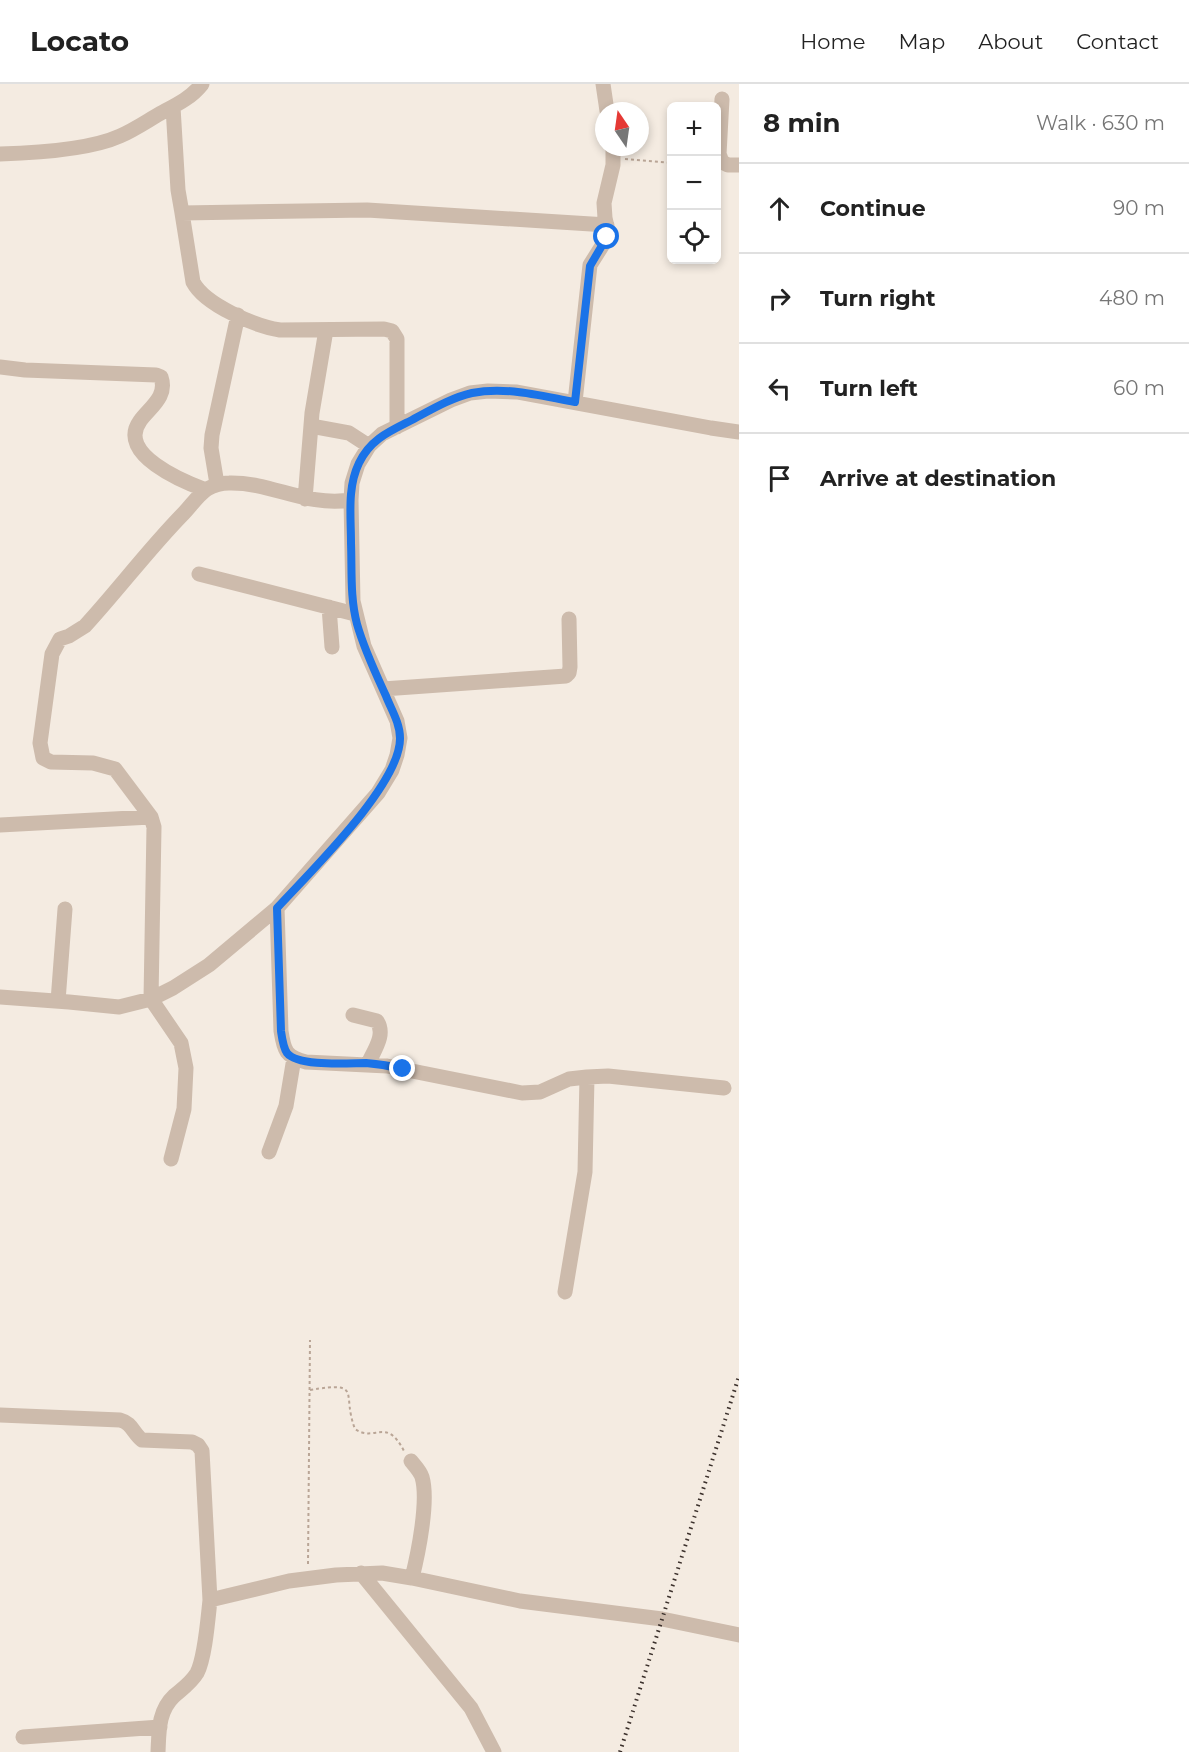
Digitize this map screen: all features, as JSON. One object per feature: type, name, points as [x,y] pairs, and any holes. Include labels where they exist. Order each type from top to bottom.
[{"type":"street","points":[[0,154],[91,144],[120,136],[173,107],[195,92],[202,84]]},
{"type":"street","points":[[603,84],[606,102]]},
{"type":"street","points":[[722,99],[719,154],[722,162],[728,165],[739,165]]},
{"type":"street","points":[[173,107],[178,190],[193,282],[198,291],[213,302],[265,328],[280,330],[384,329],[392,331],[397,339],[397,427]]},
{"type":"street","points":[[575,402],[588,275],[594,256],[607,237],[604,203],[612,156]]},
{"type":"street","points":[[182,213],[367,210],[607,225]]},
{"type":"street","points":[[171,1159],[184,1109],[184,1056],[176,1034],[151,999],[155,837],[151,817],[115,769],[93,764],[51,762],[43,758],[39,743],[52,654],[60,639],[85,626],[170,527],[211,487],[212,435],[238,315]]},
{"type":"street","points":[[305,499],[311,426],[326,330]]},
{"type":"street","points":[[0,367],[156,375],[161,377],[162,385],[157,402],[139,422],[136,431],[138,448],[169,474],[211,487],[230,483],[264,488],[305,499],[333,502],[351,500]]},
{"type":"street","points":[[0,997],[119,1007],[151,999],[174,988],[209,964],[277,908],[378,793],[392,770],[400,738],[397,721],[364,646],[355,614],[351,500],[355,474],[369,446],[382,434],[451,400],[470,393],[488,391],[517,392],[739,432]]},
{"type":"street","points":[[311,426],[349,433],[369,446]]},
{"type":"street","points":[[199,574],[355,614]]},
{"type":"street","points":[[329,608],[332,647]]},
{"type":"street","points":[[383,689],[566,676],[570,667],[569,619]]},
{"type":"street","points":[[0,825],[151,817]]},
{"type":"street","points":[[277,908],[281,1031],[287,1053],[294,1058],[306,1062],[368,1064],[522,1093],[540,1092],[570,1079],[608,1076],[724,1088]]},
{"type":"street","points":[[58,1001],[65,909]]},
{"type":"street","points":[[353,1015],[377,1021],[380,1027],[381,1035],[368,1064]]},
{"type":"street","points":[[269,1152],[286,1106],[294,1058]]},
{"type":"street","points":[[565,1292],[585,1172],[587,1077]]},
{"type":"street","points":[[0,1416],[120,1420],[133,1427],[142,1440],[192,1442],[198,1445],[204,1457],[210,1600],[198,1672],[165,1706],[158,1752]]},
{"type":"street","points":[[411,1461],[422,1477],[423,1488],[420,1545],[412,1578]]},
{"type":"street","points":[[361,1573],[471,1708],[494,1752]]},
{"type":"street","points":[[210,1600],[266,1586],[308,1579],[382,1573],[520,1601],[662,1619],[739,1635]]},
{"type":"street","points":[[23,1737],[160,1727]]},
{"type":"path","points":[[634,156],[667,162]]},
{"type":"path","points":[[308,1579],[310,1340]]},
{"type":"path","points":[[309,1390],[342,1387],[349,1397],[355,1429],[360,1432],[392,1434],[398,1439],[411,1461]]},
{"type":"railway","points":[[620,1752],[739,1376]]},
{"type":"route","points":[[403,1069],[368,1064],[306,1062],[287,1053],[281,1031],[277,908],[378,793],[392,770],[400,738],[397,721],[356,622],[353,601],[352,483],[358,464],[369,446],[382,434],[470,393],[517,392],[575,402],[588,275],[594,256],[607,237]]}]
